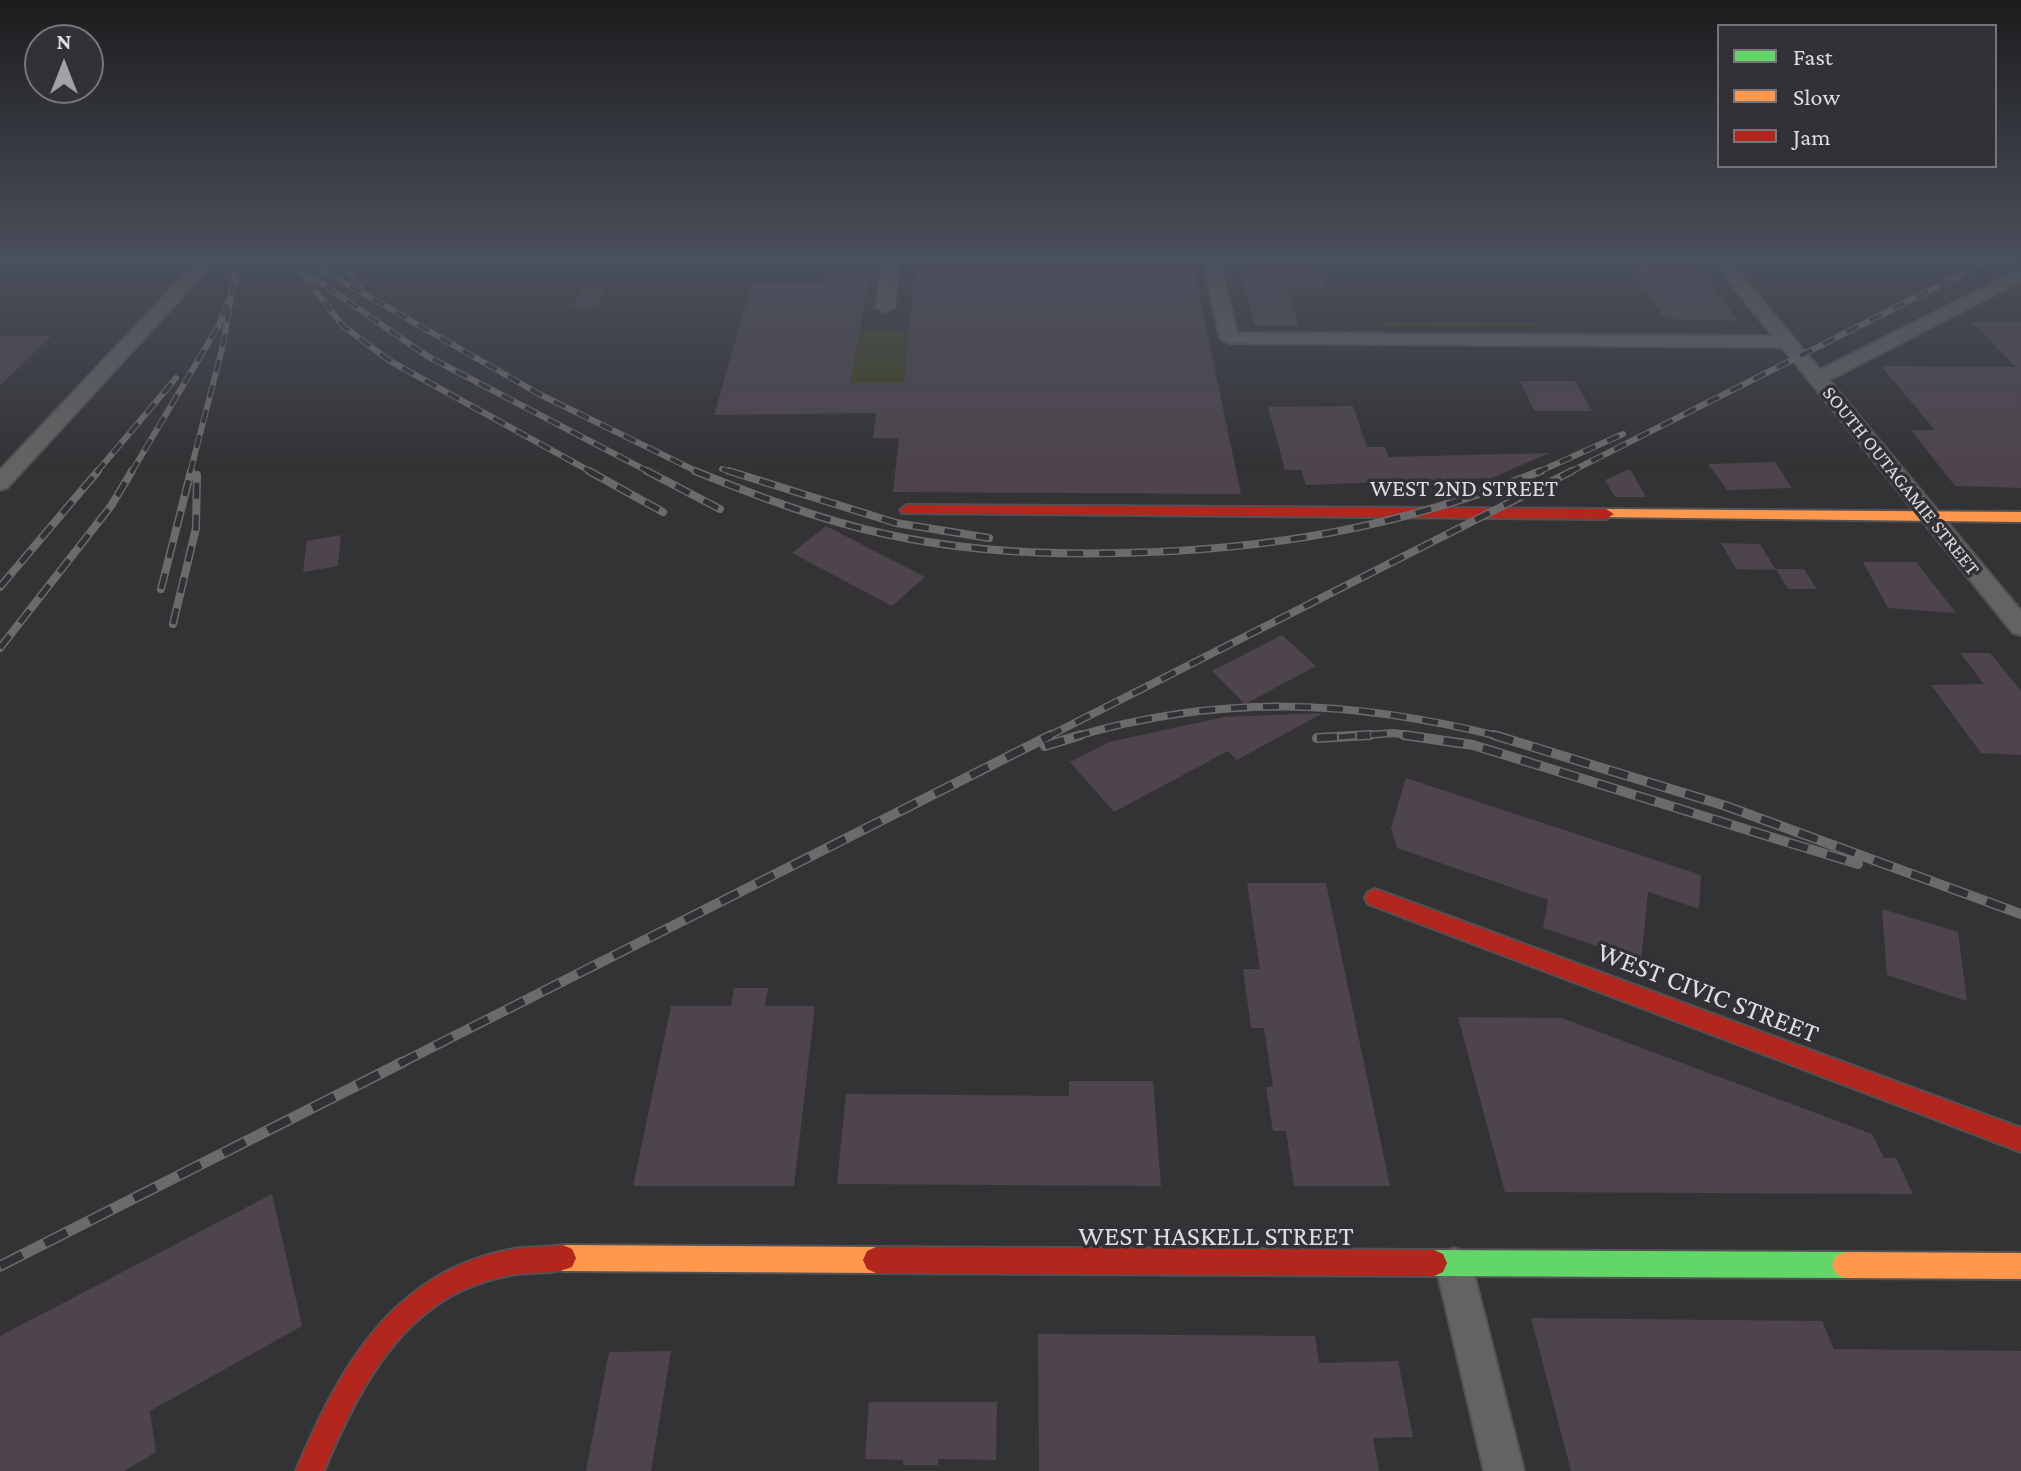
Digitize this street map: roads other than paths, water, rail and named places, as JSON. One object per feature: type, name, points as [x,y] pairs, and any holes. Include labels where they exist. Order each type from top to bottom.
[{"type":"street","points":[[0,483],[144,329]]},
{"type":"street","points":[[1227,329],[1229,338],[1788,342]]},
{"type":"street","name":"SOUTH OUTAGAMIE STREET","points":[[1777,329],[2021,627]]},
{"type":"street","points":[[1817,379],[1915,329]]},
{"type":"street","name":"WEST 2ND STREET","points":[[907,510],[2021,517]]},
{"type":"street","name":"WEST CIVIC STREET","points":[[1375,898],[2021,1140]]},
{"type":"street","name":"WEST HASKELL STREET","points":[[310,1471],[327,1421],[358,1364],[391,1325],[421,1300],[468,1272],[525,1258],[1454,1266],[2021,1266]]},
{"type":"street","points":[[1454,1266],[1504,1471]]},
{"type":"railway","points":[[131,473],[217,329]]},
{"type":"railway","points":[[190,473],[226,329]]},
{"type":"railway","points":[[347,329],[390,361],[593,473]]},
{"type":"railway","points":[[387,329],[427,356],[651,473]]},
{"type":"railway","points":[[425,329],[539,394],[699,473]]},
{"type":"railway","points":[[1568,473],[1854,329]]},
{"type":"railway","points":[[96,473],[176,378]]},
{"type":"railway","points":[[1538,472],[1623,434]]},
{"type":"railway","points":[[722,469],[735,473]]},
{"type":"railway","points":[[0,587],[98,471]]},
{"type":"railway","points":[[0,648],[111,506],[132,471]]},
{"type":"railway","points":[[161,589],[191,471]]},
{"type":"railway","points":[[589,471],[663,512]]},
{"type":"railway","points":[[647,471],[720,509]]},
{"type":"railway","points":[[695,471],[699,473]]},
{"type":"railway","points":[[729,471],[896,523],[989,538]]},
{"type":"railway","points":[[1047,737],[1572,471]]},
{"type":"railway","points":[[699,473],[789,507],[914,540],[973,548],[1091,553],[1230,547],[1335,532],[1437,507],[1538,472]]},
{"type":"railway","points":[[173,624],[196,528],[197,475]]},
{"type":"railway","points":[[1077,736],[1182,713],[1288,707],[1394,715],[1497,736]]},
{"type":"railway","points":[[1354,736],[1394,733],[1418,737]]},
{"type":"railway","points":[[399,1064],[1051,735]]},
{"type":"railway","points":[[1077,736],[1081,735]]},
{"type":"railway","points":[[1354,736],[1370,735]]},
{"type":"railway","points":[[1404,735],[1473,745],[1858,864]]},
{"type":"railway","points":[[1045,746],[1077,736]]},
{"type":"railway","points":[[1317,738],[1354,736]]},
{"type":"railway","points":[[1339,737],[1354,736]]},
{"type":"railway","points":[[1497,736],[1502,737]]},
{"type":"railway","points":[[1497,736],[1726,806],[2021,914]]},
{"type":"railway","points":[[0,1266],[403,1062]]}]
